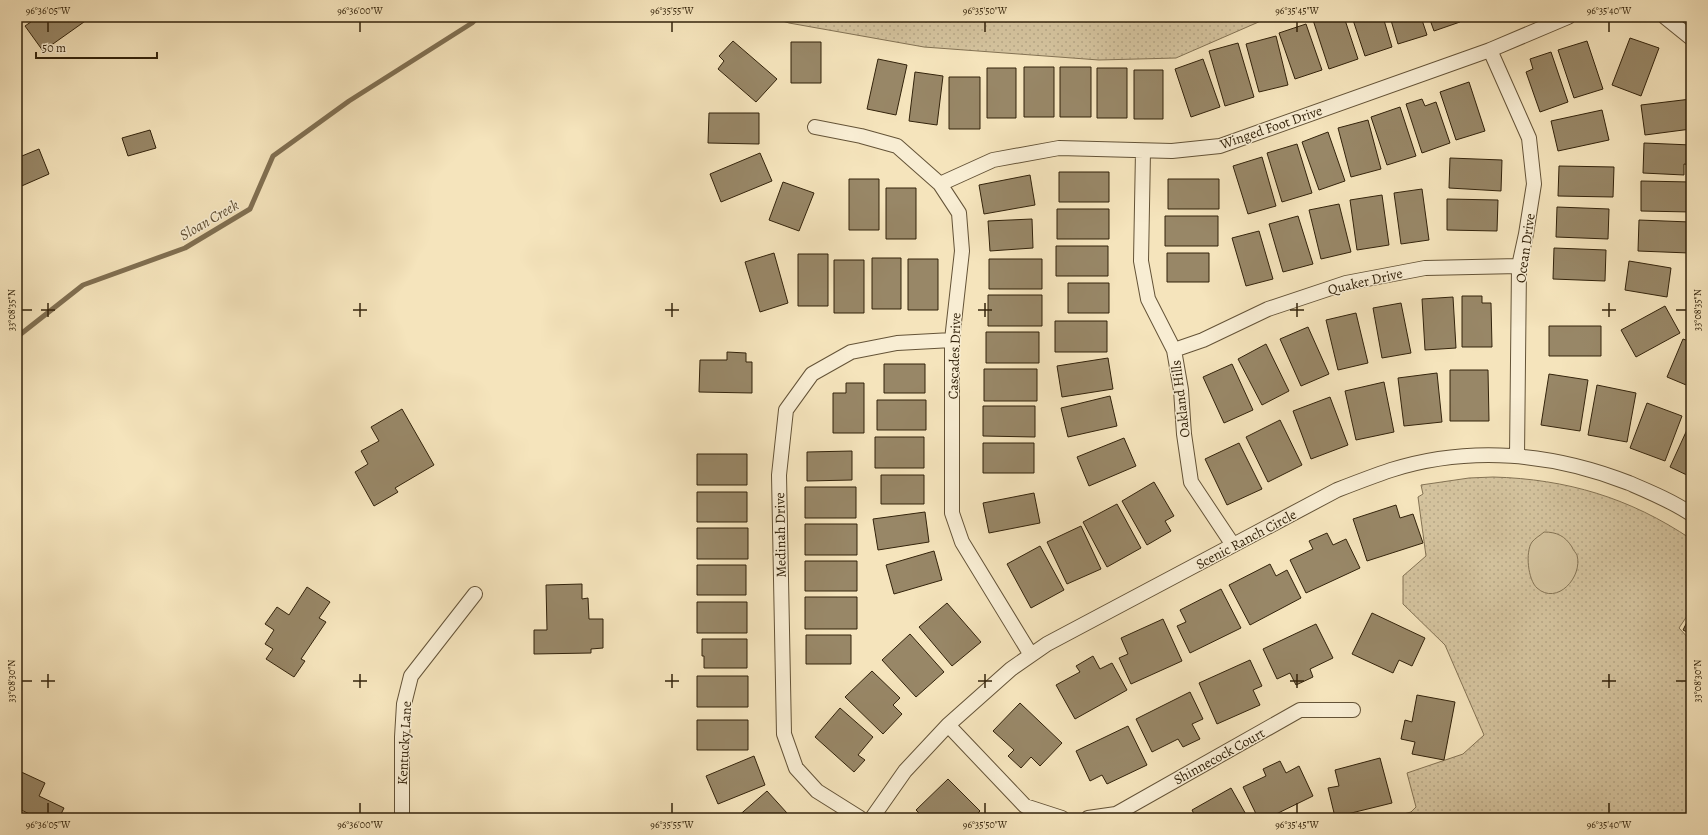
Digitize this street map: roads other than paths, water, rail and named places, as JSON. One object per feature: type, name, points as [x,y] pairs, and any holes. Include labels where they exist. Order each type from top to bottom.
[{"type":"street","name":"Winged Foot Drive","points":[[940,184],[993,160],[1059,148],[1172,151],[1220,146],[1490,50],[1568,17]]},
{"type":"street","points":[[1665,17],[1691,38]]},
{"type":"street","name":"Ocean Drive","points":[[1490,50],[1529,138],[1534,184],[1519,266],[1516,456]]},
{"type":"street","name":"Cascades Drive","points":[[815,127],[897,146],[940,184],[960,213],[962,251],[952,340],[952,513],[962,542],[1031,655]]},
{"type":"street","name":"Oakland Hills","points":[[1143,151],[1141,261],[1148,300],[1174,350],[1182,390],[1184,434],[1191,482],[1232,545]]},
{"type":"street","name":"Quaker Drive","points":[[1174,350],[1203,340],[1268,309],[1346,283],[1426,268],[1519,266]]},
{"type":"street","name":"Medinah Drive","points":[[860,818],[817,791],[796,768],[784,734],[779,475],[786,410],[812,374],[851,352],[897,343],[952,340]]},
{"type":"street","name":"Scenic Ranch Circle","points":[[872,818],[905,771],[948,724],[1011,669],[1061,636],[1337,490],[1392,470],[1447,458],[1493,454],[1552,461],[1613,477],[1650,492],[1691,514]]},
{"type":"street","name":"Kentucky Lane","points":[[402,818],[402,737],[404,704],[411,676],[475,594]]},
{"type":"street","name":"Shinnecock Court","points":[[1088,818],[1116,814],[1300,710],[1353,710]]},
{"type":"street","points":[[948,724],[1025,806],[1062,818]]},
{"type":"waterway","name":"Sloan Creek","points":[[17,337],[83,285],[185,248],[250,209],[273,156],[349,101],[472,23],[478,17]]}]
